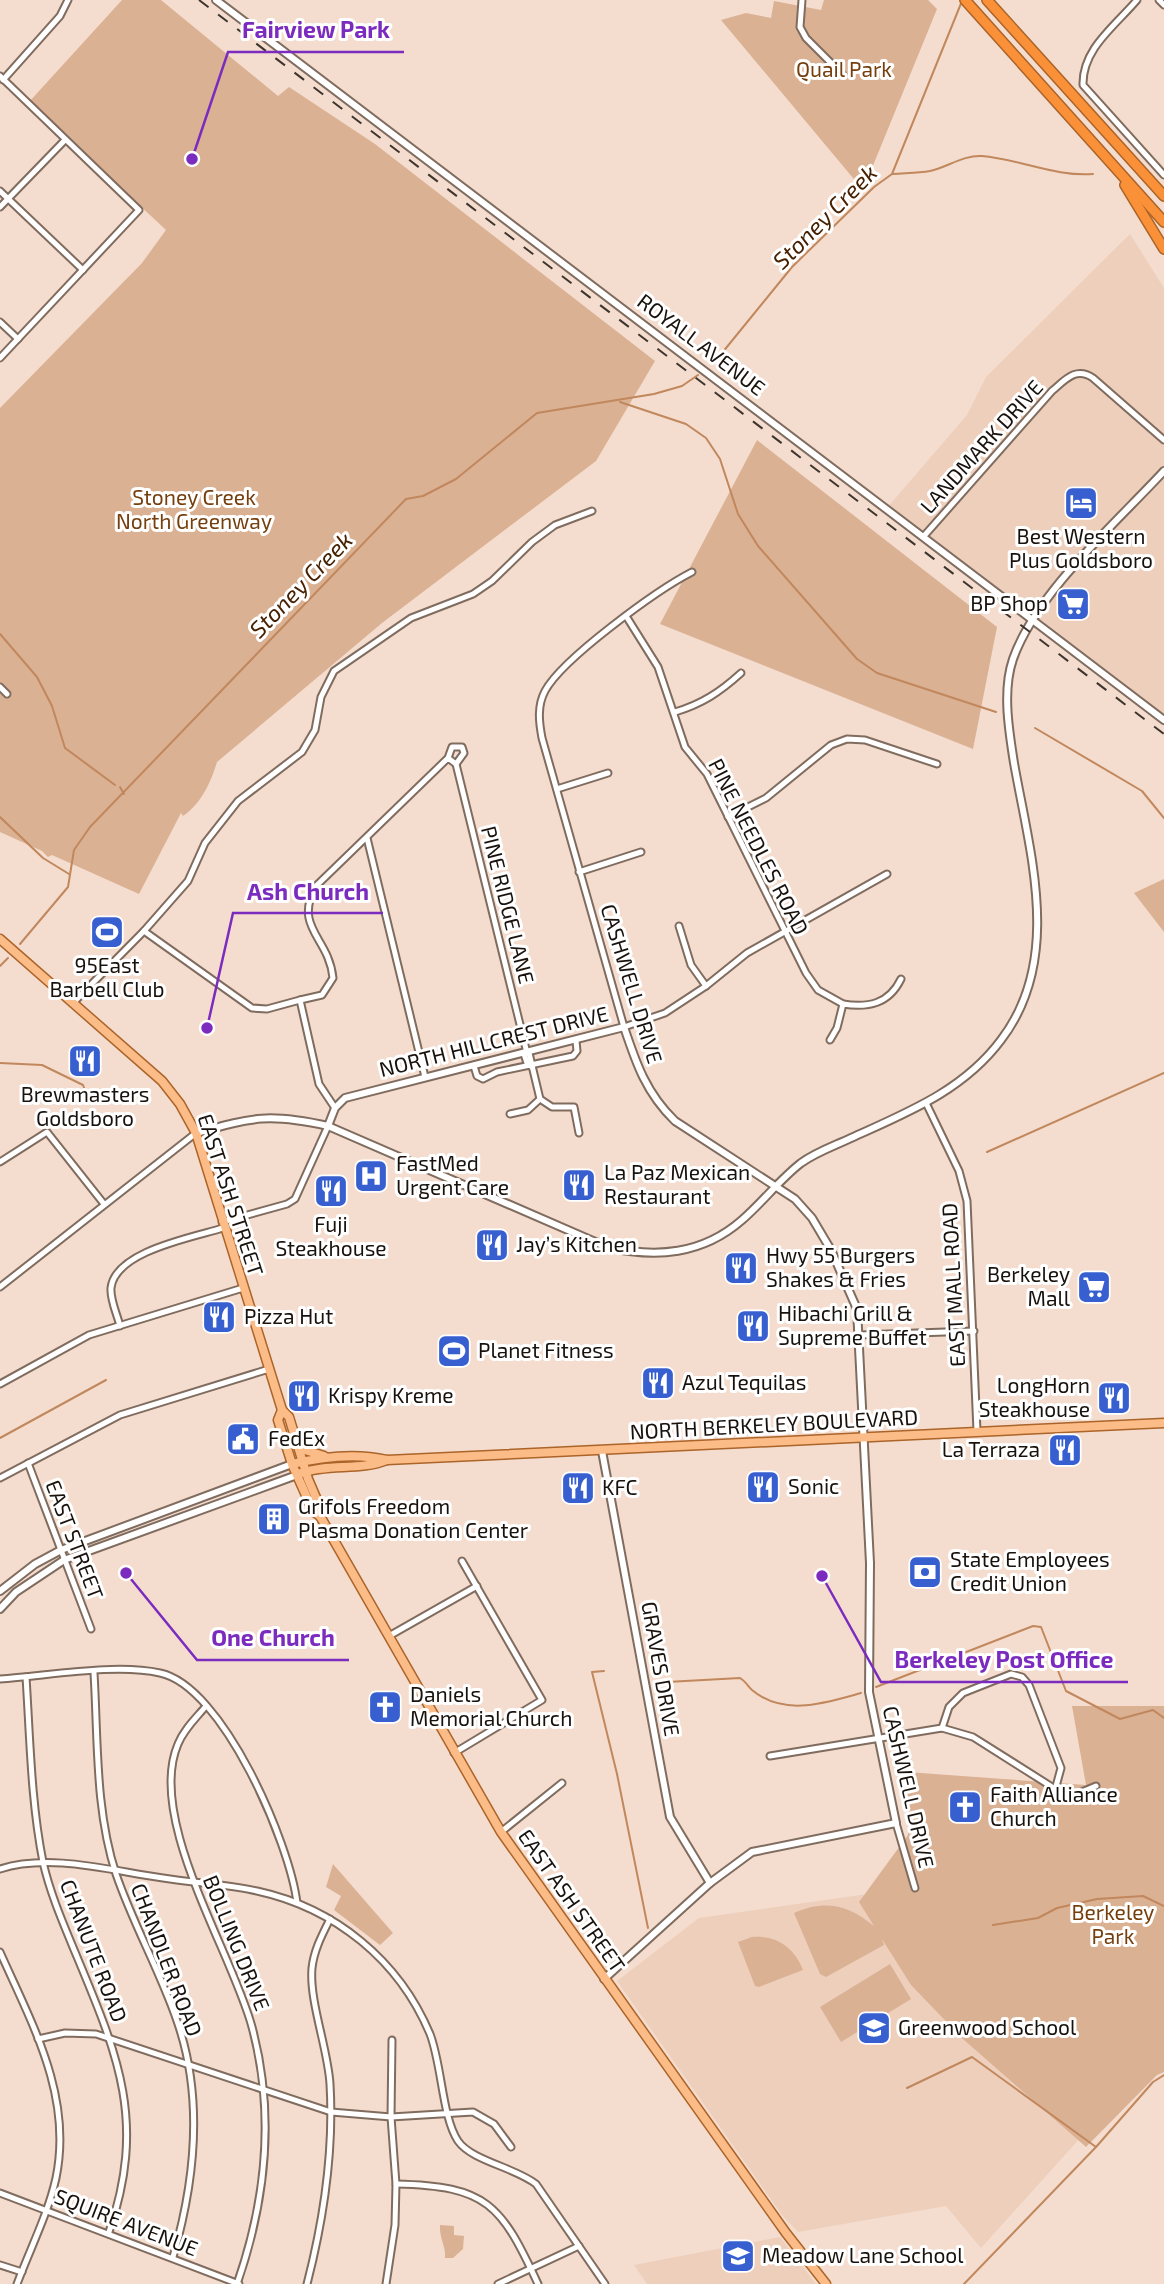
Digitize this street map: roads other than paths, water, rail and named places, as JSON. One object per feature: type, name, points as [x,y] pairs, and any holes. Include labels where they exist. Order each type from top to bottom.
[{"type":"highway","points":[[965,0],[1164,222]]},
{"type":"highway","points":[[987,0],[1164,196]]},
{"type":"highway","points":[[1100,149],[1144,212],[1164,249]]},
{"type":"main road","name":"EAST ASH STREET","points":[[0,939],[162,1081],[180,1104],[196,1133],[282,1410],[289,1417],[302,1462],[301,1473]]},
{"type":"main road","name":"EAST ASH STREET","points":[[282,1410],[278,1420],[292,1464],[301,1473],[320,1507],[320,1516],[501,1832],[604,1979],[826,2284]]},
{"type":"main road","name":"NORTH BERKELEY BOULEVARD","points":[[292,1464],[330,1458],[373,1457],[387,1460],[602,1451],[1164,1423]]},
{"type":"main road","points":[[295,1439],[308,1452],[330,1458]]},
{"type":"main road","name":"NORTH BERKELEY BOULEVARD","points":[[301,1473],[320,1467],[375,1465],[387,1460]]},
{"type":"street","points":[[0,358],[139,210],[2,78],[60,16],[68,0]]},
{"type":"street","name":"ROYALL AVENUE","points":[[216,0],[1164,720]]},
{"type":"street","points":[[802,0],[800,26],[806,38],[843,75]]},
{"type":"street","points":[[1138,0],[1087,56],[1083,85],[1164,175]]},
{"type":"street","points":[[1159,0],[1164,5]]},
{"type":"street","points":[[0,206],[65,140]]},
{"type":"street","points":[[0,191],[83,270]]},
{"type":"street","points":[[0,322],[18,339]]},
{"type":"street","name":"LANDMARK DRIVE","points":[[924,536],[1052,391],[1072,374],[1080,372],[1093,378],[1164,440]]},
{"type":"street","points":[[0,1287],[196,1133],[248,1118],[282,1116],[328,1126],[607,1247],[640,1254],[700,1245],[742,1220],[804,1161],[926,1103],[969,1076],[1002,1040],[1028,993],[1038,944],[1037,890],[1009,731],[1009,677],[1019,646],[1034,619],[1058,587],[1164,471]]},
{"type":"street","points":[[74,1003],[188,881],[205,843],[238,801],[302,752],[309,743],[321,697],[334,671],[411,618],[473,594],[555,525],[592,511]]},
{"type":"street","name":"CASHWELL DRIVE","points":[[692,572],[650,596],[552,678],[544,694],[540,724],[579,872],[641,1076],[659,1106],[675,1121],[776,1185],[812,1218],[828,1244],[858,1309],[870,1563],[868,1671],[897,1823],[915,1888]]},
{"type":"street","name":"PINE NEEDLES ROAD","points":[[626,616],[658,667],[685,747],[707,774],[785,932],[818,990],[843,1004]]},
{"type":"street","points":[[675,712],[699,705],[718,694],[741,673]]},
{"type":"street","points":[[0,687],[7,694]]},
{"type":"street","points":[[728,817],[766,798],[831,746],[847,739],[865,740],[937,764]]},
{"type":"street","name":"PINE RIDGE LANE","points":[[448,758],[452,747],[462,747],[464,753],[456,764],[527,1053],[527,1063],[532,1067],[540,1099]]},
{"type":"street","points":[[144,931],[251,1008],[267,1009],[322,995],[333,978],[327,950],[307,919],[307,904],[315,887],[448,758],[456,764]]},
{"type":"street","points":[[557,789],[608,774]]},
{"type":"street","points":[[368,838],[425,1077]]},
{"type":"street","points":[[579,872],[641,852]]},
{"type":"street","name":"NORTH HILLCREST DRIVE","points":[[335,1108],[345,1098],[576,1041],[665,1013],[706,986],[747,953],[887,874]]},
{"type":"street","points":[[679,926],[691,965],[706,986]]},
{"type":"street","points":[[831,1040],[843,1004],[864,1006],[884,1000],[894,992],[901,979]]},
{"type":"street","points":[[120,1326],[111,1296],[111,1285],[126,1263],[157,1248],[295,1199],[335,1108],[319,1084],[300,1000]]},
{"type":"street","points":[[474,1066],[477,1076],[483,1079],[498,1072],[532,1067],[576,1054],[576,1041]]},
{"type":"street","points":[[510,1114],[528,1110],[540,1099],[552,1107],[568,1105],[575,1107],[579,1133]]},
{"type":"street","name":"EAST MALL ROAD","points":[[926,1103],[959,1171],[967,1201],[977,1431]]},
{"type":"street","points":[[0,1161],[47,1132],[104,1204]]},
{"type":"street","points":[[0,1384],[89,1335],[243,1288]]},
{"type":"street","points":[[860,1335],[974,1331]]},
{"type":"street","points":[[0,1478],[120,1415],[269,1368]]},
{"type":"street","name":"GRAVES DRIVE","points":[[602,1451],[670,1817],[710,1883]]},
{"type":"street","name":"EAST STREET","points":[[28,1463],[92,1629]]},
{"type":"street","points":[[0,1591],[34,1564],[61,1550],[292,1464]]},
{"type":"street","points":[[0,1609],[44,1571],[65,1560],[301,1473]]},
{"type":"street","points":[[454,1753],[542,1700],[462,1560]]},
{"type":"street","points":[[389,1636],[477,1586]]},
{"type":"street","points":[[0,1679],[135,1669],[163,1673],[190,1686],[237,1749],[264,1797],[283,1844],[297,1903]]},
{"type":"street","name":"CHANDLER ROAD","points":[[94,1673],[102,1807],[115,1872],[178,2022],[187,2064],[194,2157],[188,2207],[173,2257]]},
{"type":"street","points":[[942,1728],[949,1706],[959,1695],[1008,1675],[1021,1677],[1029,1685],[1061,1768],[1055,1790]]},
{"type":"street","name":"CHANUTE ROAD","points":[[26,1677],[33,1779],[43,1862],[56,1906],[111,2038],[123,2080],[128,2116],[127,2162],[109,2232]]},
{"type":"street","name":"BOLLING DRIVE","points":[[206,1706],[177,1745],[171,1773],[183,1851],[253,2028],[264,2090],[261,2194],[253,2236],[238,2284]]},
{"type":"street","points":[[770,1756],[942,1728],[973,1737],[1055,1790],[1077,1794],[1096,1786]]},
{"type":"street","points":[[501,1832],[562,1783]]},
{"type":"street","points":[[604,1979],[710,1883],[752,1852],[897,1823]]},
{"type":"street","points":[[0,1869],[43,1862],[257,1890],[297,1903],[330,1919],[372,1950],[410,1995],[430,2034],[441,2068],[451,2128],[460,2143],[474,2155],[521,2172],[536,2184],[605,2284]]},
{"type":"street","points":[[307,2284],[324,2207],[330,2157],[330,2081],[312,1971],[315,1949],[330,1919]]},
{"type":"street","points":[[0,1952],[55,2080],[60,2115],[56,2179],[17,2284]]},
{"type":"street","points":[[38,2039],[65,2033],[111,2038],[331,2112],[391,2117],[472,2112],[494,2124],[511,2147]]},
{"type":"street","points":[[386,2284],[395,2225],[396,2183],[391,2117],[392,2040]]},
{"type":"street","points":[[396,2183],[441,2185],[462,2190],[483,2200],[502,2216],[538,2284]]},
{"type":"street","name":"SQUIRE AVENUE","points":[[0,2193],[47,2208],[238,2284]]},
{"type":"street","points":[[498,2284],[579,2246]]},
{"type":"street","points":[[0,2264],[22,2272]]},
{"type":"waterway","name":"Stoney Creek","points":[[710,356],[722,353],[792,267],[874,187],[892,174],[962,1]]},
{"type":"waterway","points":[[893,174],[930,171],[968,157],[982,156],[1065,173],[1093,174]]},
{"type":"waterway","name":"Stoney Creek","points":[[20,944],[68,887],[74,850],[90,827],[406,499],[423,496],[456,479],[537,413],[654,394],[682,386],[698,375]]},
{"type":"waterway","points":[[620,402],[686,424],[706,438],[720,459],[738,514],[758,546],[857,659],[877,673],[996,712]]},
{"type":"waterway","points":[[0,634],[37,677],[52,706],[65,748],[115,785]]},
{"type":"waterway","points":[[1035,728],[1142,791],[1164,818]]},
{"type":"waterway","points":[[120,787],[124,794]]},
{"type":"waterway","points":[[0,817],[43,858],[69,874]]},
{"type":"waterway","name":"Stoney Creek","points":[[0,966],[8,958]]},
{"type":"waterway","points":[[0,1063],[42,1065],[83,1085],[86,1093]]},
{"type":"waterway","points":[[987,1152],[1164,1073]]},
{"type":"waterway","points":[[0,1438],[106,1380]]},
{"type":"waterway","points":[[876,1687],[1033,1626],[1041,1627],[1066,1691],[1120,1719],[1153,1710],[1164,1718]]},
{"type":"waterway","points":[[604,1671],[592,1672],[617,1774],[648,1928]]},
{"type":"waterway","points":[[667,1682],[740,1678],[764,1698],[791,1705],[819,1704],[861,1693]]},
{"type":"waterway","points":[[993,1925],[1038,1918],[1057,1908],[1097,1899],[1143,1896],[1164,1906]]},
{"type":"waterway","points":[[907,2088],[972,2057],[1096,2147]]},
{"type":"waterway","points":[[964,2284],[1096,2147],[1153,2082],[1164,2075]]},
{"type":"railway","points":[[199,0],[1164,734]]},
{"type":"place","name":"Fairview Park","points":[[192,159]]},
{"type":"place","name":"Best Western Plus Goldsboro","points":[[1081,503]]},
{"type":"place","name":"BP Shop","points":[[1073,604]]},
{"type":"place","name":"95East Barbell Club","points":[[107,932]]},
{"type":"place","name":"Ash Church","points":[[207,1028]]},
{"type":"place","name":"Brewmasters Goldsboro","points":[[85,1061]]},
{"type":"place","name":"FastMed Urgent Care","points":[[371,1176]]},
{"type":"place","name":"La Paz Mexican Restaurant","points":[[579,1185]]},
{"type":"place","name":"Fuji Steakhouse","points":[[331,1191]]},
{"type":"place","name":"Jay’s Kitchen","points":[[492,1245]]},
{"type":"place","name":"Hwy 55 Burgers Shakes & Fries","points":[[741,1268]]},
{"type":"place","name":"Berkeley Mall","points":[[1094,1287]]},
{"type":"place","name":"Pizza Hut","points":[[219,1317]]},
{"type":"place","name":"Hibachi Grill & Supreme Buffet","points":[[753,1326]]},
{"type":"place","name":"Planet Fitness","points":[[454,1351]]},
{"type":"place","name":"Azul Tequilas","points":[[658,1383]]},
{"type":"place","name":"Krispy Kreme","points":[[304,1396]]},
{"type":"place","name":"LongHorn Steakhouse","points":[[1114,1398]]},
{"type":"place","name":"FedEx","points":[[243,1439]]},
{"type":"place","name":"La Terraza","points":[[1065,1450]]},
{"type":"place","name":"Sonic","points":[[763,1487]]},
{"type":"place","name":"KFC","points":[[578,1488]]},
{"type":"place","name":"Grifols Freedom Plasma Donation Center","points":[[274,1519]]},
{"type":"place","name":"State Employees Credit Union","points":[[925,1572]]},
{"type":"place","name":"One Church","points":[[126,1573]]},
{"type":"place","name":"Berkeley Post Office","points":[[822,1576]]},
{"type":"place","name":"Daniels Memorial Church","points":[[385,1707]]},
{"type":"place","name":"Faith Alliance Church","points":[[965,1807]]},
{"type":"place","name":"Greenwood School","points":[[874,2028]]},
{"type":"place","name":"Meadow Lane School","points":[[738,2256]]},
{"type":"park label","name":"Quail Park","points":[[844,70]]},
{"type":"park label","name":"Stoney Creek North Greenway","points":[[194,510]]},
{"type":"park label","name":"Berkeley Park","points":[[1113,1925]]}]
